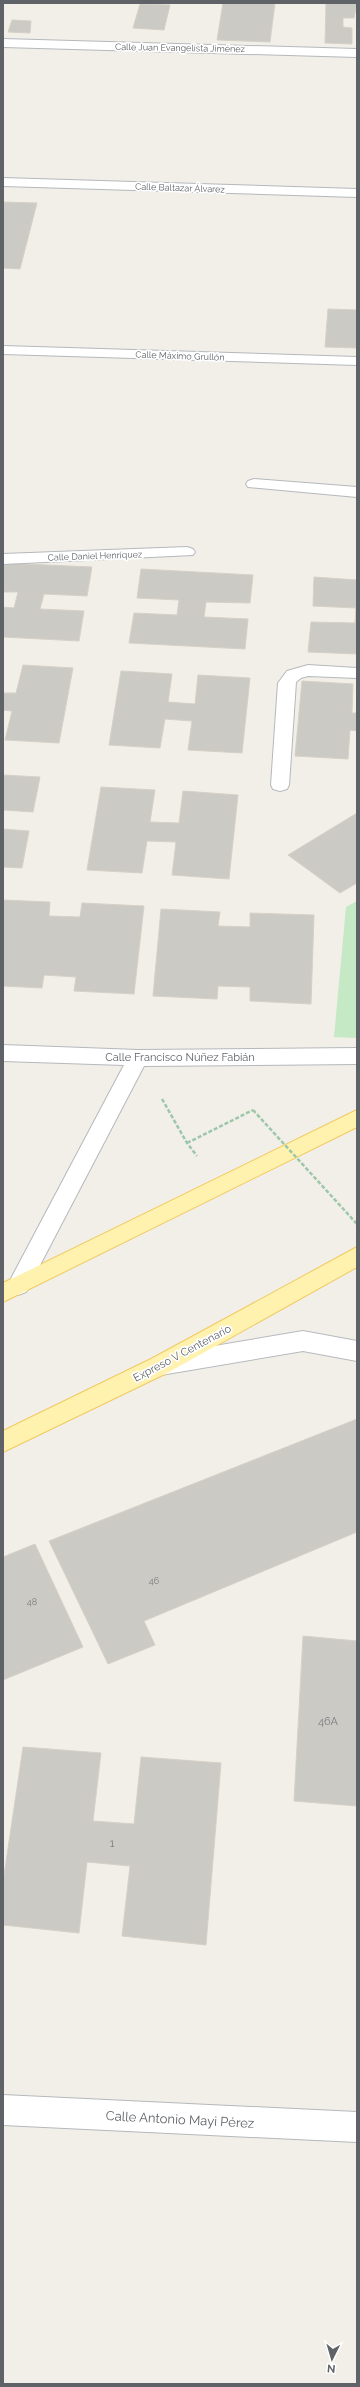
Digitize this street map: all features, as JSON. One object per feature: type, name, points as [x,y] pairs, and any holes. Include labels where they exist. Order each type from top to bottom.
[{"type":"main road","points":[[10,1290],[357,1118]]},
{"type":"main road","name":"Expreso V Centenario","points":[[3,1442],[161,1365],[357,1256]]},
{"type":"street","name":"Calle Juan Evangelista Jiménez","points":[[3,44],[357,52]]},
{"type":"street","name":"Calle Baltazar Álvarez","points":[[3,182],[357,193]]},
{"type":"street","name":"Calle Máximo Grullón","points":[[6,354],[357,361]]},
{"type":"street","points":[[254,484],[357,492]]},
{"type":"street","name":"Calle Daniel Henríquez","points":[[3,559],[187,552]]},
{"type":"street","points":[[280,785],[287,683],[291,677],[296,673],[310,671],[357,673]]},
{"type":"street","name":"Calle Francisco Núñez Fabián","points":[[3,1053],[138,1058],[357,1056]]},
{"type":"street","points":[[10,1290],[138,1058]]},
{"type":"street","points":[[161,1365],[303,1341],[357,1351]]},
{"type":"street","name":"Calle Antonio Mayi Pérez","points":[[3,2110],[357,2127]]},
{"type":"path","points":[[138,1058],[187,1143],[222,1186]]},
{"type":"path","points":[[187,1143],[253,1110],[357,1224]]},
{"type":"green space","points":[[357,901],[357,1038],[334,1037],[346,907]]},
{"type":"building","points":[[223,3],[275,3],[270,42],[217,40]]},
{"type":"building","points":[[326,3],[357,3],[354,18],[343,18],[343,27],[352,28],[352,44],[325,43]]},
{"type":"building","points":[[140,4],[170,5],[164,30],[133,28]]},
{"type":"building","points":[[12,20],[31,21],[30,33],[8,32]]},
{"type":"building","points":[[3,202],[37,203],[20,269],[3,268]]},
{"type":"building","points":[[328,309],[357,310],[357,348],[325,347]]},
{"type":"building","points":[[3,563],[92,567],[87,596],[44,594],[40,609],[84,611],[79,641],[3,637],[3,607],[14,608],[18,592],[3,592]]},
{"type":"building","points":[[141,569],[253,575],[250,603],[206,602],[204,617],[248,619],[245,649],[129,643],[134,613],[177,615],[179,600],[137,598]]},
{"type":"building","points":[[314,577],[357,580],[357,654],[308,652],[311,622],[355,623],[356,608],[313,606]]},
{"type":"building","points":[[23,665],[73,668],[59,743],[5,740],[12,711],[3,710],[3,693],[16,693]]},
{"type":"building","points":[[121,671],[172,674],[168,702],[195,704],[198,675],[250,678],[242,753],[188,750],[192,721],[165,719],[160,748],[109,745]]},
{"type":"building","points":[[302,681],[353,684],[352,713],[357,713],[357,731],[350,730],[348,759],[295,756]]},
{"type":"building","points":[[3,775],[40,777],[33,812],[3,810]]},
{"type":"building","points":[[101,787],[155,790],[150,822],[179,823],[183,791],[238,795],[229,879],[172,875],[176,842],[147,841],[142,873],[87,870]]},
{"type":"building","points":[[357,813],[357,883],[340,893],[288,855]]},
{"type":"building","points":[[3,829],[29,831],[22,868],[3,867]]},
{"type":"building","points":[[3,900],[50,902],[49,916],[80,917],[82,903],[144,906],[134,994],[74,991],[76,977],[44,975],[42,988],[3,986]]},
{"type":"building","points":[[161,909],[220,912],[218,926],[250,927],[250,913],[314,915],[311,1004],[250,1001],[250,987],[218,986],[217,999],[153,996]]},
{"type":"building","points":[[357,1419],[357,1532],[144,1621],[155,1645],[108,1664],[49,1541]]},
{"type":"building","points":[[35,1544],[83,1647],[3,1680],[3,1557]]},
{"type":"building","points":[[303,1636],[357,1641],[357,1806],[294,1801]]},
{"type":"building","points":[[23,1747],[101,1753],[93,1821],[134,1824],[141,1757],[221,1763],[206,1945],[122,1936],[130,1866],[87,1862],[79,1933],[3,1925],[3,1882]]}]
